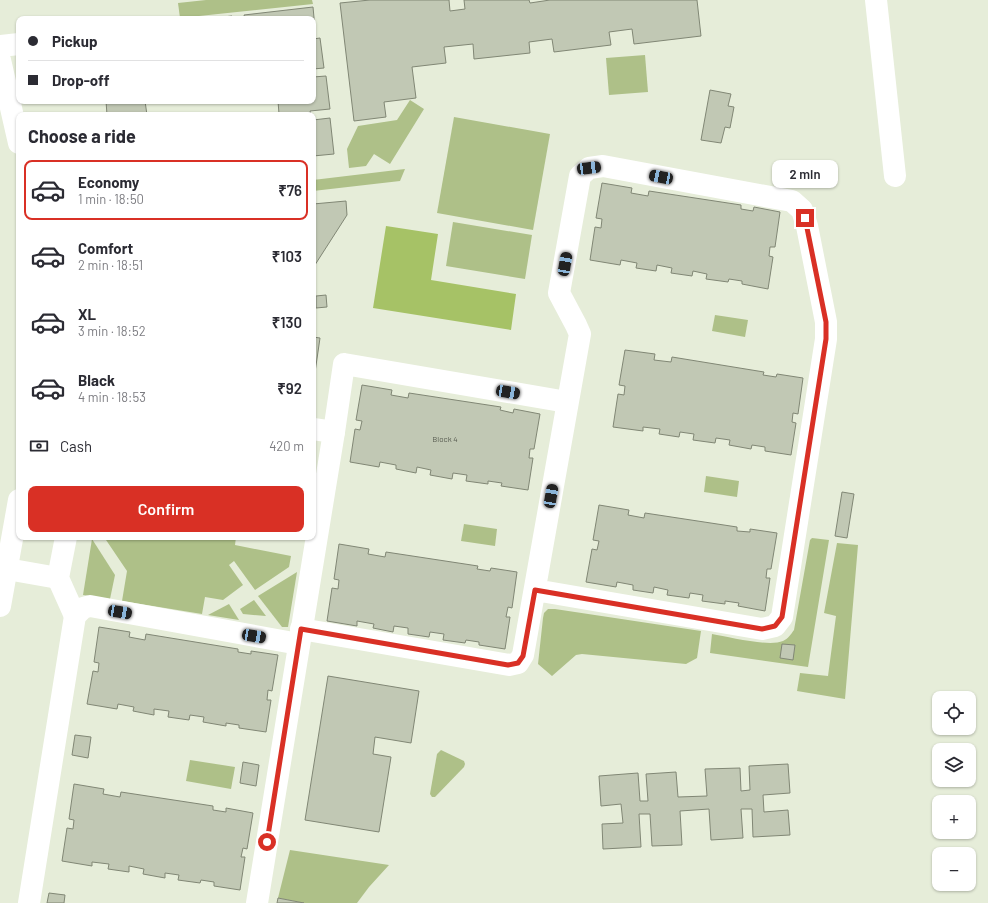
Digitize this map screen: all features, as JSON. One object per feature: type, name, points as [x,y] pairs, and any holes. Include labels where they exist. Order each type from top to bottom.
[{"type":"street","points":[[876,0],[895,176]]},
{"type":"street","points":[[0,46],[16,44]]},
{"type":"street","points":[[0,60],[16,126]]},
{"type":"street","points":[[29,903],[75,616],[82,608],[90,606],[300,637],[508,665],[518,663],[523,656],[580,334],[559,293],[580,176],[589,168],[603,166],[792,201],[802,210],[807,226],[826,322],[826,339],[782,617],[775,626],[762,629],[535,590]]},
{"type":"street","points":[[316,494],[323,431],[344,364],[568,402]]},
{"type":"street","points":[[0,606],[16,516]]},
{"type":"street","points":[[65,540],[58,578],[75,616]]},
{"type":"street","points":[[257,903],[300,637],[311,540]]},
{"type":"street","points":[[6,569],[58,578]]},
{"type":"shaded area","points":[[206,0],[312,0],[313,4],[199,16],[180,16],[178,3]]},
{"type":"shaded area","points":[[645,55],[648,92],[609,95],[606,58]]},
{"type":"shaded area","points":[[410,100],[424,109],[390,164],[374,154],[366,166],[349,168],[347,149],[358,126],[397,120]]},
{"type":"shaded area","points":[[454,117],[550,134],[533,230],[437,213]]},
{"type":"shaded area","points":[[405,169],[400,181],[316,191],[316,180]]},
{"type":"shaded area","points":[[453,222],[532,235],[525,279],[446,266]]},
{"type":"shaded area","points":[[386,226],[438,234],[431,280],[516,294],[511,330],[373,308]]},
{"type":"shaded area","points":[[715,315],[748,320],[745,337],[712,331]]},
{"type":"shaded area","points":[[706,476],[739,481],[737,497],[704,492]]},
{"type":"shaded area","points":[[464,524],[497,529],[495,546],[461,541]]},
{"type":"shaded area","points":[[812,538],[829,540],[808,667],[710,653],[712,634],[768,643],[783,641],[789,636],[794,630],[810,540]]},
{"type":"shaded area","points":[[93,540],[115,575],[110,599],[83,595]]},
{"type":"shaded area","points":[[106,540],[236,540],[235,545],[291,556],[289,567],[255,590],[234,561],[229,565],[243,585],[223,600],[205,597],[202,614],[122,601],[127,571]]},
{"type":"shaded area","points":[[837,543],[858,545],[845,699],[797,691],[800,673],[828,676],[836,616],[824,613]]},
{"type":"shaded area","points":[[297,572],[288,627],[282,627],[258,596]]},
{"type":"shaded area","points":[[254,600],[266,616],[243,614],[240,609]]},
{"type":"shaded area","points":[[229,604],[239,620],[208,615]]},
{"type":"shaded area","points":[[548,609],[701,631],[697,658],[686,664],[582,654],[576,655],[552,676],[538,664],[543,618],[544,613]]},
{"type":"shaded area","points":[[441,750],[464,761],[465,764],[464,767],[435,797],[432,797],[430,794],[437,754]]},
{"type":"shaded area","points":[[190,760],[235,767],[231,789],[186,781]]},
{"type":"shaded area","points":[[290,850],[389,865],[357,903],[304,903],[278,898]]},
{"type":"building","points":[[370,0],[449,0],[450,11],[465,9],[464,0],[529,0],[530,3],[550,0],[697,0],[701,36],[634,44],[632,29],[609,32],[611,45],[554,52],[552,39],[529,42],[530,53],[474,59],[473,44],[444,47],[446,63],[412,67],[416,98],[384,102],[386,117],[354,121],[340,3]]},
{"type":"building","points":[[313,7],[314,16],[244,16]]},
{"type":"building","points":[[320,38],[324,68],[316,69],[316,39]]},
{"type":"building","points":[[326,76],[330,109],[310,112],[279,112],[278,104],[316,104],[316,77]]},
{"type":"building","points":[[710,90],[731,94],[728,106],[734,107],[730,128],[725,127],[721,143],[701,140]]},
{"type":"building","points":[[106,104],[145,104],[147,112],[107,112]]},
{"type":"building","points":[[330,118],[334,154],[316,156],[316,120]]},
{"type":"building","points":[[602,183],[632,188],[631,193],[648,196],[649,191],[741,205],[741,209],[753,211],[754,207],[780,212],[775,247],[770,247],[769,256],[773,257],[768,289],[742,284],[742,281],[729,279],[728,282],[706,279],[707,274],[693,271],[692,276],[671,273],[672,268],[657,265],[656,271],[636,268],[637,263],[621,260],[620,265],[590,260],[595,227],[601,228],[602,219],[596,218]]},
{"type":"building","points":[[346,201],[347,215],[316,263],[316,204]]},
{"type":"building","points":[[326,295],[327,307],[316,308],[316,296]]},
{"type":"building","points":[[316,337],[320,338],[316,365]]},
{"type":"building","points":[[625,350],[655,354],[654,360],[671,362],[672,357],[764,372],[763,375],[776,377],[777,374],[803,378],[798,414],[793,413],[792,422],[796,423],[791,455],[765,451],[765,447],[752,445],[751,449],[729,445],[730,440],[716,438],[715,443],[693,440],[694,434],[680,432],[679,437],[659,434],[660,429],[643,427],[643,431],[613,427],[618,394],[624,395],[625,386],[619,385]]},
{"type":"building","points":[[362,385],[392,390],[391,395],[408,398],[409,393],[501,407],[500,410],[513,413],[514,409],[540,414],[534,449],[530,449],[529,458],[533,458],[528,490],[501,486],[502,483],[488,481],[488,484],[466,481],[467,475],[453,473],[452,479],[430,475],[431,470],[417,467],[416,473],[396,469],[396,465],[380,462],[379,467],[350,462],[355,429],[360,430],[362,421],[356,420]]},
{"type":"building","points":[[842,492],[854,494],[847,538],[835,536]]},
{"type":"building","points":[[599,505],[629,510],[628,515],[644,518],[645,513],[737,527],[737,531],[750,532],[750,529],[777,533],[771,569],[767,569],[766,578],[770,578],[765,611],[738,606],[739,603],[725,601],[725,604],[702,601],[703,595],[690,593],[689,598],[667,595],[668,590],[654,587],[653,593],[633,590],[633,585],[617,582],[616,587],[586,582],[592,549],[597,550],[599,541],[593,540]]},
{"type":"building","points":[[339,544],[369,549],[368,554],[385,557],[386,552],[478,566],[477,569],[490,571],[491,568],[517,572],[512,608],[508,607],[506,617],[510,617],[505,649],[479,645],[479,642],[466,640],[465,643],[443,640],[444,634],[430,632],[429,637],[408,634],[408,628],[394,626],[393,632],[373,628],[374,624],[357,621],[357,626],[327,621],[332,588],[338,589],[339,580],[334,579]]},
{"type":"building","points":[[99,627],[130,632],[129,637],[145,640],[146,634],[238,649],[238,652],[251,654],[251,651],[278,655],[272,691],[268,690],[267,700],[271,700],[266,732],[239,728],[239,725],[226,723],[226,726],[203,722],[204,717],[190,715],[189,720],[168,717],[169,711],[154,709],[154,715],[133,711],[134,707],[118,704],[117,709],[87,704],[93,671],[98,672],[99,663],[94,662]]},
{"type":"building","points":[[782,644],[795,645],[793,660],[780,658]]},
{"type":"building","points":[[328,676],[419,691],[411,743],[375,737],[373,754],[391,757],[379,832],[305,820]]},
{"type":"building","points":[[75,735],[91,737],[88,758],[72,755]]},
{"type":"building","points":[[243,762],[259,765],[256,786],[240,783]]},
{"type":"building","points":[[788,764],[790,793],[763,795],[764,812],[788,810],[790,835],[753,837],[752,809],[741,809],[743,838],[711,840],[709,809],[680,811],[682,845],[652,846],[650,814],[639,814],[641,847],[603,849],[602,824],[623,823],[621,804],[601,806],[599,776],[638,773],[640,801],[648,801],[646,774],[676,772],[678,797],[707,796],[705,769],[740,768],[741,791],[750,790],[749,766]]},
{"type":"building","points":[[74,784],[104,789],[103,794],[120,797],[121,792],[213,806],[213,810],[226,812],[226,808],[253,813],[247,849],[243,848],[241,857],[245,857],[240,890],[214,886],[214,882],[201,880],[200,883],[178,880],[179,875],[165,873],[165,878],[143,874],[144,869],[129,866],[129,872],[108,869],[109,864],[92,862],[92,866],[62,861],[67,828],[73,829],[74,820],[69,819]]},
{"type":"building","points":[[49,893],[65,895],[64,903],[47,903]]},
{"type":"building","points":[[278,898],[304,903],[277,903]]},
{"type":"route","points":[[267,842],[301,629],[508,665],[518,663],[523,656],[535,590],[762,629],[775,626],[782,617],[826,339],[826,322],[805,218]]}]
